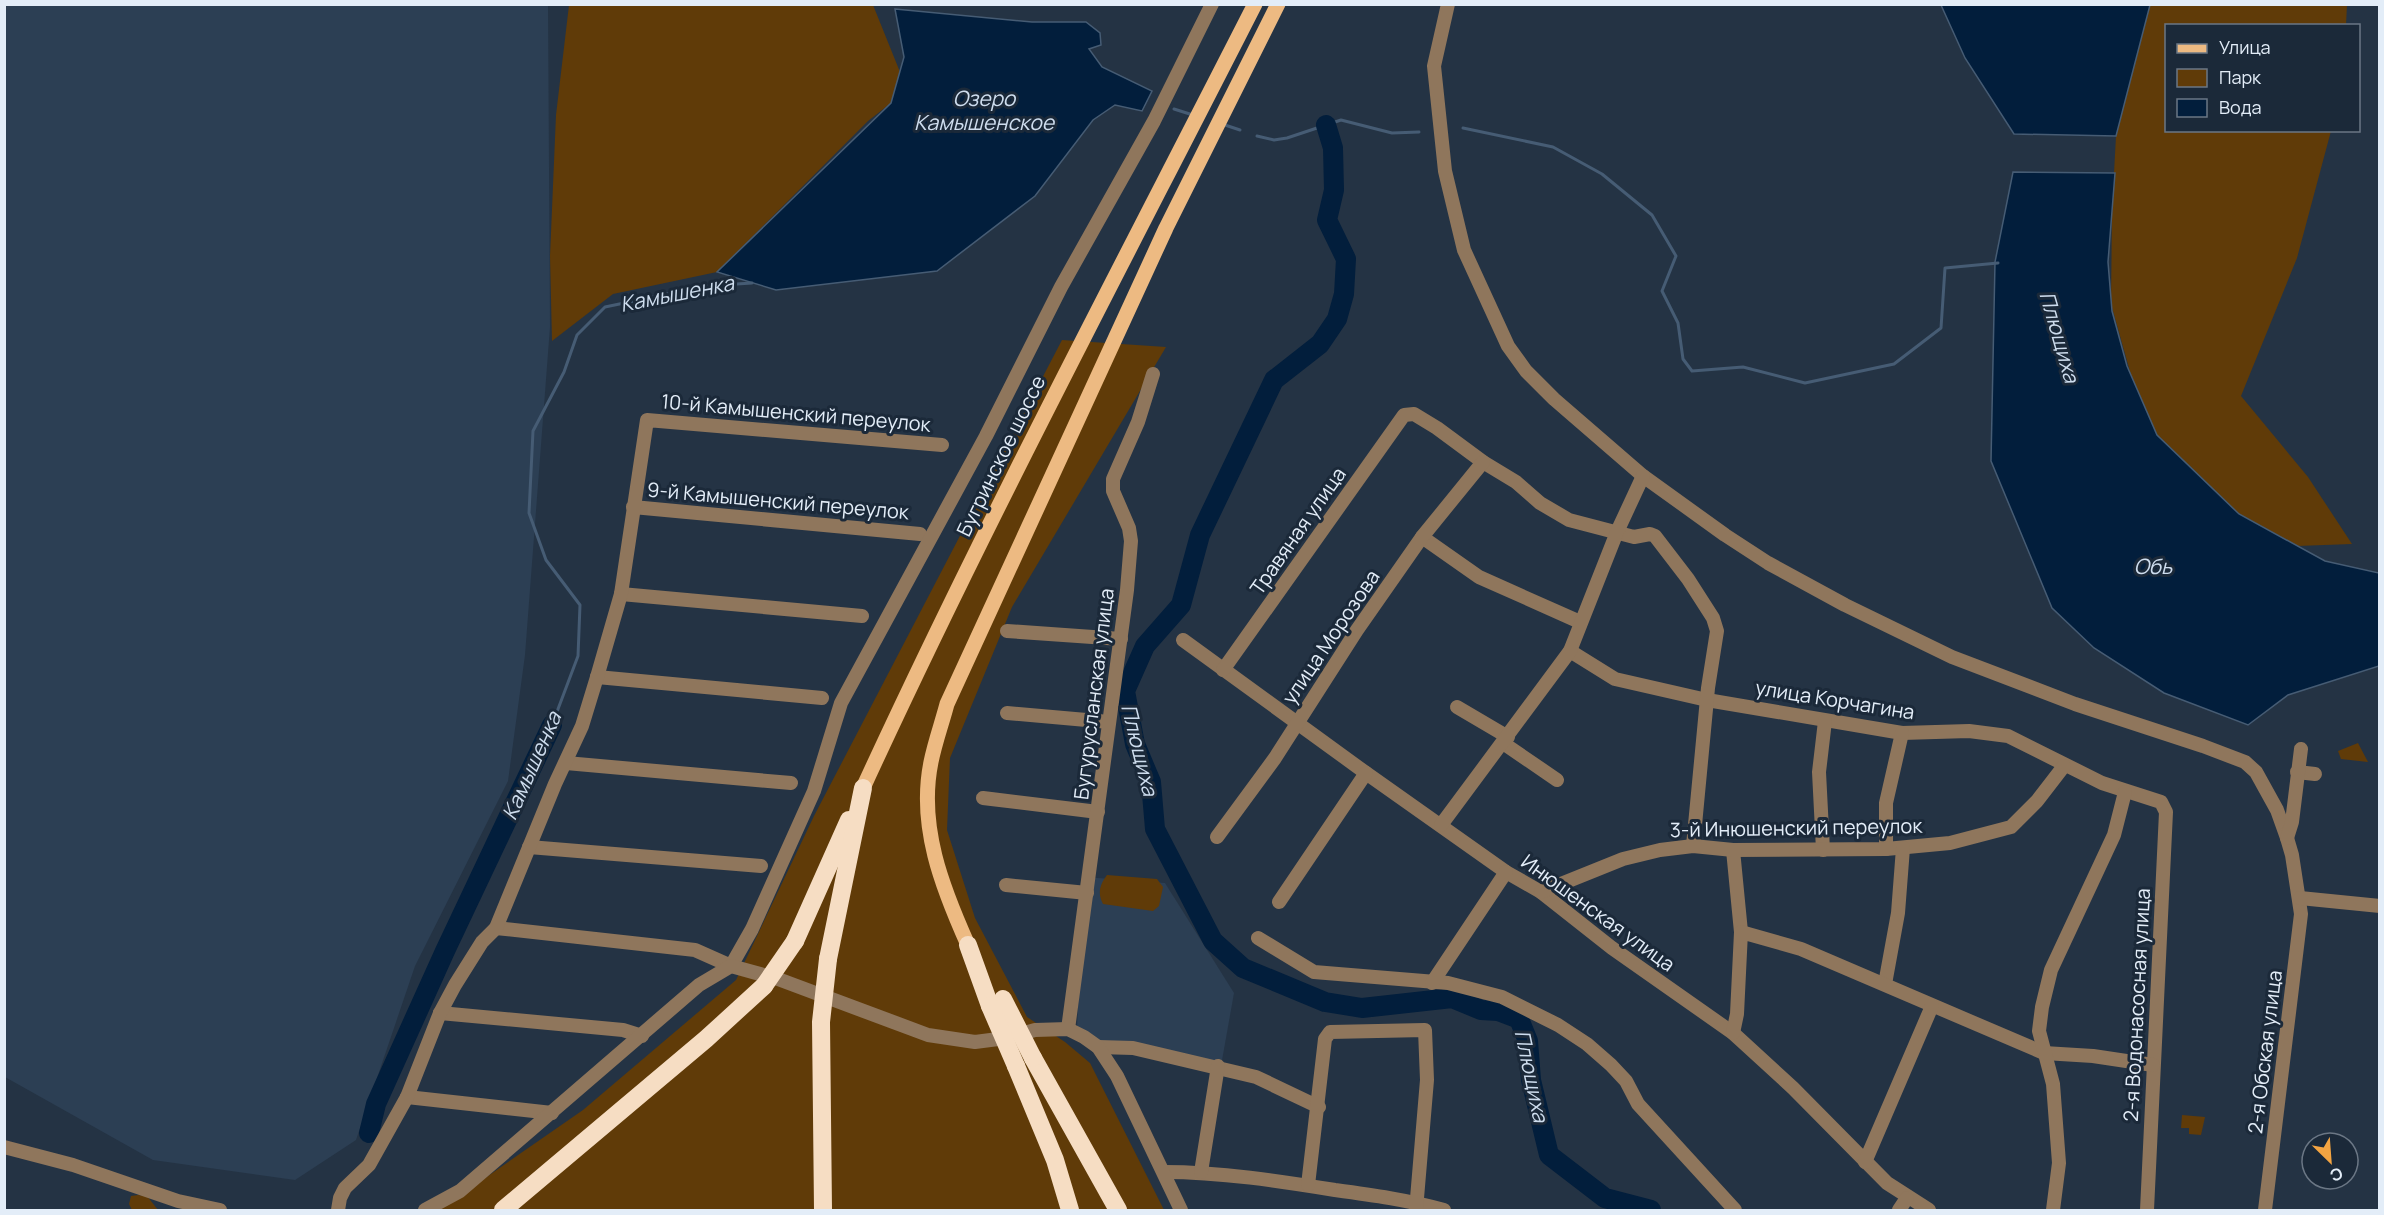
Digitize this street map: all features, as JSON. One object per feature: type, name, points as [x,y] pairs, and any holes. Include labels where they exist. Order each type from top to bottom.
[{"type":"highway","points":[[503,1210],[706,1039],[764,986],[795,941],[863,788]]},
{"type":"highway","points":[[823,1210],[821,1022],[828,959],[863,788]]},
{"type":"highway","points":[[968,945],[997,1003],[1033,1058],[1119,1210]]},
{"type":"highway","points":[[997,1003],[1016,1066],[1055,1160],[1070,1210]]},
{"type":"main road","name":"Бугринское шоссе","points":[[863,788],[902,704],[1092,320],[1255,4]]},
{"type":"main road","points":[[968,945],[937,868],[928,814],[931,764],[947,704],[1202,154],[1278,4]]},
{"type":"street","points":[[425,1210],[460,1191],[699,985],[730,966],[752,929],[814,791],[841,704],[986,436],[1061,287],[1154,121],[1212,4]]},
{"type":"street","points":[[1449,4],[1434,66],[1445,171],[1464,250],[1508,345],[1526,371],[1554,399],[1643,476],[1768,563],[1952,657],[2075,704],[2245,762],[2266,788],[2287,838]]},
{"type":"street","name":"Бугурусланская улица","points":[[1068,1029],[1121,639],[1131,540],[1129,528],[1116,499],[1113,479],[1138,422],[1153,374]]},
{"type":"street","name":"Травяная улица","points":[[1223,670],[1404,415],[1414,414],[1483,462]]},
{"type":"street","name":"10-й Камышенский переулок","points":[[633,507],[647,420],[942,445]]},
{"type":"street","points":[[1483,462],[1516,482],[1540,503],[1569,520],[1634,537],[1650,534],[1655,536],[1689,579],[1713,618],[1717,631],[1707,700],[1694,846]]},
{"type":"street","name":"улица Морозова","points":[[1217,837],[1422,537],[1483,462]]},
{"type":"street","points":[[1441,825],[1570,651],[1617,532],[1643,476]]},
{"type":"street","points":[[338,1210],[345,1188],[369,1165],[407,1097],[440,1013],[482,942],[496,928],[582,726],[621,594],[633,507]]},
{"type":"street","name":"9-й Камышенский переулок","points":[[633,507],[920,534]]},
{"type":"street","points":[[1422,537],[1479,577],[1580,622]]},
{"type":"street","points":[[621,594],[862,616]]},
{"type":"street","points":[[1007,631],[1121,639]]},
{"type":"street","name":"Инюшенская улица","points":[[1183,640],[1506,872],[1541,892],[1612,948],[1733,1033],[1793,1088],[1865,1162],[1907,1198],[1929,1210]]},
{"type":"street","name":"улица Корчагина","points":[[1570,651],[1615,679],[1707,700],[1902,733],[1969,730],[2008,736],[2064,766],[2125,792],[2161,802]]},
{"type":"street","points":[[597,677],[822,698]]},
{"type":"street","points":[[1457,707],[1557,780]]},
{"type":"street","points":[[1007,712],[1109,722]]},
{"type":"street","points":[[1823,850],[1819,772],[1825,721]]},
{"type":"street","points":[[1886,849],[1886,803],[1902,733]]},
{"type":"street","points":[[2287,838],[2292,822],[2301,748]]},
{"type":"street","points":[[566,763],[791,783]]},
{"type":"street","name":"3-й Инюшенский переулок","points":[[1541,892],[1623,859],[1660,850],[1694,846],[1733,850],[1886,849],[1950,843],[2011,827],[2037,801],[2064,766]]},
{"type":"street","points":[[2297,772],[2315,774]]},
{"type":"street","points":[[1279,902],[1366,773]]},
{"type":"street","points":[[2053,1210],[2059,1163],[2053,1084],[2039,1030],[2050,970],[2114,835],[2125,792]]},
{"type":"street","points":[[983,798],[1098,812]]},
{"type":"street","name":"2-я Водонасосная улица","points":[[2147,1210],[2166,812],[2161,802]]},
{"type":"street","name":"2-я Обская улица","points":[[2265,1210],[2301,922],[2300,898],[2287,838]]},
{"type":"street","points":[[529,847],[761,866]]},
{"type":"street","points":[[1885,984],[1898,913],[1903,848]]},
{"type":"street","points":[[1733,850],[1741,932],[1737,1014],[1733,1033]]},
{"type":"street","points":[[1432,983],[1506,872]]},
{"type":"street","points":[[1006,885],[1087,893]]},
{"type":"street","points":[[2300,898],[2379,906]]},
{"type":"street","points":[[496,928],[695,951],[730,966],[778,979],[928,1035],[975,1042],[1006,1038],[1035,1030],[1068,1029],[1098,1047],[1117,1076],[1181,1210]]},
{"type":"street","points":[[1741,932],[1801,949],[2044,1053],[2093,1056],[2153,1065]]},
{"type":"street","points":[[1258,938],[1314,972],[1448,983],[1502,997],[1530,1010],[1587,1044],[1626,1081],[1638,1104],[1735,1210]]},
{"type":"street","points":[[1865,1162],[1932,1006]]},
{"type":"street","points":[[440,1013],[623,1030],[642,1036]]},
{"type":"street","points":[[1308,1185],[1319,1107],[1324,1039],[1330,1032],[1425,1030],[1427,1080],[1417,1206]]},
{"type":"street","points":[[1098,1047],[1133,1048],[1218,1066],[1256,1077],[1319,1107]]},
{"type":"street","points":[[1201,1172],[1218,1066]]},
{"type":"street","points":[[407,1097],[552,1113]]},
{"type":"street","points":[[4,1147],[74,1165],[178,1201],[219,1210]]},
{"type":"street","points":[[1164,1172],[1201,1172],[1308,1185],[1444,1210]]},
{"type":"street","points":[[1899,1210],[1907,1198]]},
{"type":"shaded area","points":[[5,4],[548,5],[550,327],[525,655],[508,781],[415,966],[356,1140],[295,1180],[153,1160],[5,1077]]},
{"type":"shaded area","points":[[1084,877],[1165,883],[1234,993],[1221,1066],[1087,1042],[1077,1028]]},
{"type":"green space","points":[[569,5],[873,5],[900,72],[891,103],[868,121],[717,272],[613,294],[552,341],[550,256],[556,115]]},
{"type":"green space","points":[[2150,5],[2347,5],[2346,24],[2165,24],[2165,132],[2331,132],[2297,258],[2241,396],[2308,477],[2352,544],[2297,546],[2239,514],[2157,435],[2131,375],[2111,304],[2116,136]]},
{"type":"green space","points":[[1062,340],[1166,347],[1012,607],[950,758],[947,830],[975,918],[1027,1017],[1065,1042],[1090,1063],[1164,1210],[439,1210],[583,1110],[736,980],[814,816]]},
{"type":"green space","points":[[2358,743],[2368,762],[2341,759],[2338,751]]},
{"type":"green space","points":[[1107,875],[1157,879],[1163,887],[1159,906],[1153,911],[1103,904],[1100,889]]},
{"type":"green space","points":[[2182,1115],[2205,1117],[2201,1135],[2189,1134],[2189,1128],[2181,1128]]},
{"type":"green space","points":[[131,1196],[147,1196],[158,1210],[132,1210],[129,1204]]},
{"type":"water","points":[[1941,5],[2150,5],[2116,136],[2014,134],[1965,58]]},
{"type":"water","name":"Озеро Камышенское","points":[[895,9],[1032,22],[1086,22],[1100,33],[1101,45],[1089,49],[1102,67],[1152,91],[1142,111],[1115,105],[1093,120],[1035,196],[937,271],[776,290],[717,272],[891,103],[904,57]]},
{"type":"water","name":"Обь","points":[[2013,172],[2115,173],[2108,262],[2112,311],[2127,366],[2157,435],[2239,514],[2325,561],[2379,573],[2379,666],[2288,695],[2248,725],[2164,693],[2094,648],[2052,608],[1991,461],[1995,262]]},
{"type":"waterway","points":[[1174,109],[1193,115]]},
{"type":"waterway","name":"Плющиха","points":[[1257,136],[1274,140],[1287,138],[1341,120],[1392,133],[1419,132]]},
{"type":"waterway","points":[[1222,124],[1240,130]]},
{"type":"waterway","name":"Плющиха","points":[[1326,125],[1333,148],[1334,190],[1327,220],[1346,259],[1344,294],[1337,319],[1320,344],[1274,380],[1200,535],[1181,605],[1145,646],[1125,691],[1135,744],[1151,782],[1155,829],[1213,941],[1243,968],[1325,1002],[1362,1008],[1452,998],[1481,1010],[1498,1011],[1519,1019],[1528,1041],[1531,1080],[1549,1155],[1605,1198],[1651,1210]]},
{"type":"waterway","name":"Плющиха","points":[[1463,128],[1553,147],[1602,174],[1652,215],[1676,256],[1662,291],[1678,323],[1683,359],[1692,371],[1743,367],[1805,383],[1894,364],[1941,328],[1945,268],[1998,263]]},
{"type":"waterway","name":"Камышенка","points":[[552,725],[578,656],[580,605],[546,560],[529,513],[533,431],[564,372],[577,335],[605,307],[706,286],[752,283]]},
{"type":"waterway","name":"Камышенка","points":[[369,1133],[376,1104],[445,951],[552,725]]}]
